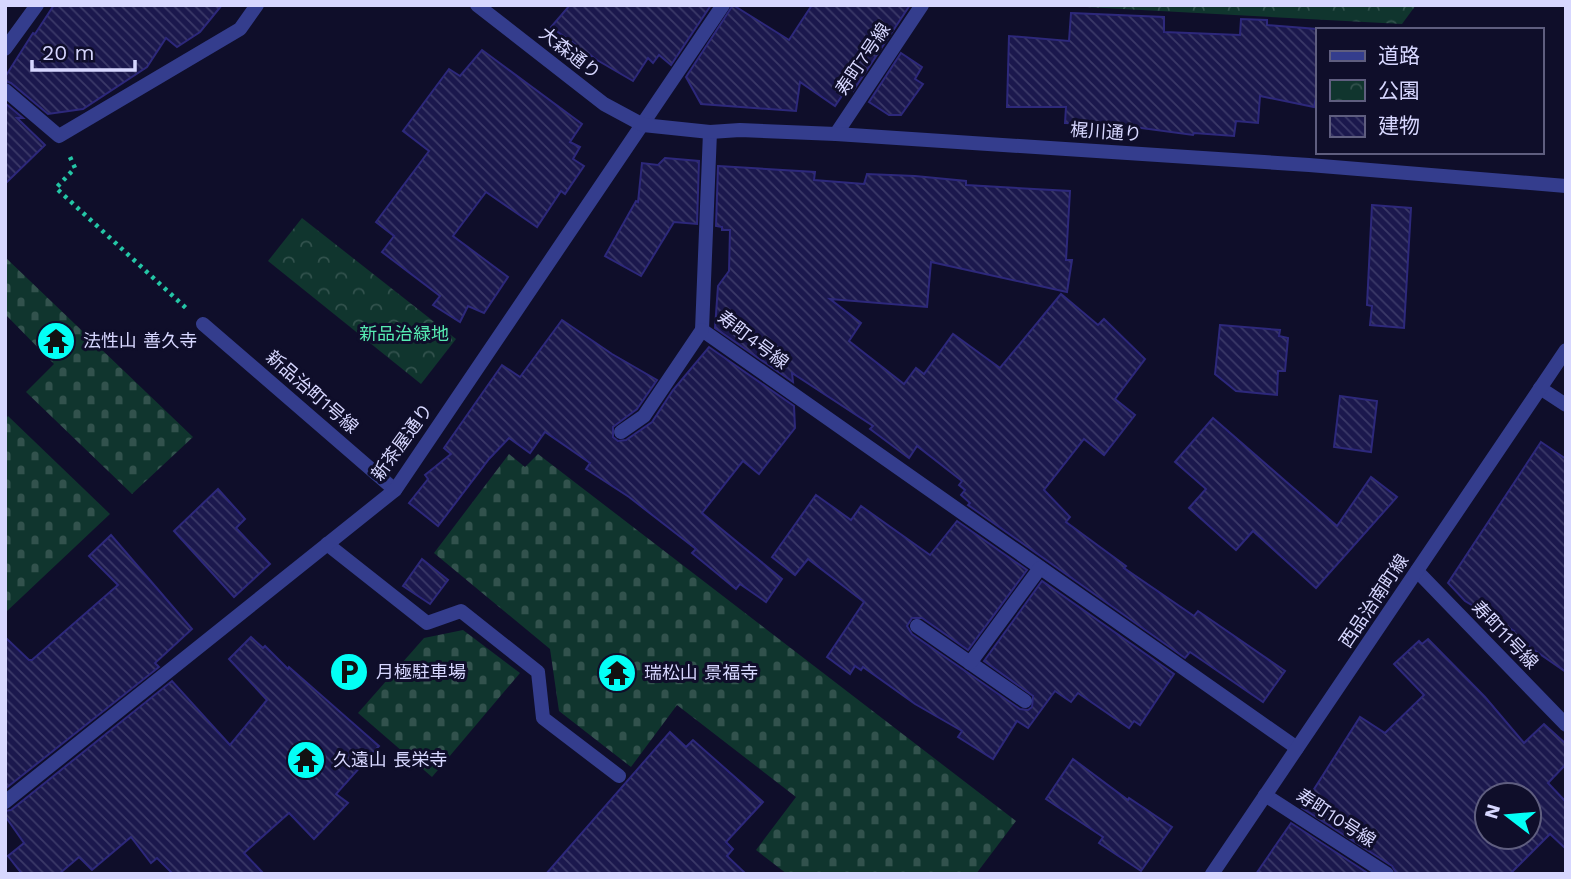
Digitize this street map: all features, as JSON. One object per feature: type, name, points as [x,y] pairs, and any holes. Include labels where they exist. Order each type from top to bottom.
[{"type":"street","points":[[5,50],[37,5]]},
{"type":"street","points":[[5,90],[60,136],[240,29],[257,5]]},
{"type":"street","name":"大森通り","points":[[477,5],[604,104],[643,125]]},
{"type":"street","name":"新茶屋通り","points":[[6,800],[395,489],[723,5]]},
{"type":"street","name":"寿町7号線","points":[[836,134],[922,5]]},
{"type":"street","name":"梶川通り","points":[[643,125],[710,132],[740,130],[836,134],[1309,165],[1566,186]]},
{"type":"street","name":"寿町4号線","points":[[710,132],[702,330],[1297,748]]},
{"type":"street","name":"新品治町1号線","points":[[204,324],[395,489]]},
{"type":"street","points":[[621,432],[644,416],[702,330]]},
{"type":"street","name":"西品治南町線","points":[[1212,874],[1566,350]]},
{"type":"street","points":[[1540,388],[1566,405]]},
{"type":"street","points":[[327,544],[427,623],[461,611],[527,663],[538,672],[543,718],[619,776]]},
{"type":"street","points":[[970,663],[1040,568]]},
{"type":"street","name":"寿町11号線","points":[[1417,572],[1566,725]]},
{"type":"street","points":[[916,625],[1025,701]]},
{"type":"street","name":"寿町10号線","points":[[1265,795],[1387,874]]},
{"type":"path","points":[[60,136],[75,168],[56,188],[204,324]]},
{"type":"green space","points":[[1048,5],[1416,5],[1402,24]]},
{"type":"green space","name":"新品治緑地","points":[[302,218],[456,339],[421,384],[268,261]]},
{"type":"green space","points":[[5,257],[193,437],[132,494],[26,392],[54,364],[5,314]]},
{"type":"green space","points":[[8,416],[110,514],[6,612],[5,420]]},
{"type":"green space","points":[[509,454],[525,467],[538,454],[1016,821],[976,874],[787,874],[756,850],[796,797],[677,705],[631,767],[559,711],[550,649],[434,553]]},
{"type":"green space","points":[[463,630],[520,673],[432,777],[358,713],[424,638]]},
{"type":"building","points":[[54,5],[222,5],[200,32],[177,47],[166,38],[147,67],[83,109],[48,114],[5,81],[5,77]]},
{"type":"building","points":[[570,5],[711,5],[671,65],[659,55],[653,63],[648,58],[633,81],[597,60],[551,27]]},
{"type":"building","points":[[733,5],[789,40],[812,5],[910,5],[853,91],[848,87],[835,106],[800,82],[796,111],[701,104],[686,77]]},
{"type":"building","points":[[1071,13],[1164,17],[1164,32],[1240,35],[1241,19],[1267,20],[1267,25],[1316,29],[1314,107],[1260,96],[1258,123],[1236,121],[1234,136],[1193,135],[1119,125],[1065,123],[1066,107],[1007,107],[1009,36],[1069,41]]},
{"type":"building","points":[[482,50],[582,124],[570,142],[580,147],[573,159],[584,166],[565,194],[561,191],[537,227],[486,192],[453,236],[508,277],[484,313],[468,306],[460,322],[433,305],[440,296],[382,252],[394,236],[376,222],[429,151],[403,131],[449,69],[460,76]]},
{"type":"building","points":[[901,53],[922,67],[915,79],[923,84],[901,115],[889,115],[869,102]]},
{"type":"building","points":[[5,103],[23,118],[17,118],[45,145],[5,184]]},
{"type":"building","points":[[665,158],[699,161],[697,224],[674,222],[641,276],[605,256],[636,201],[638,202],[642,163],[658,165]]},
{"type":"building","points":[[718,166],[815,172],[814,180],[864,184],[867,174],[966,181],[966,185],[1070,191],[1066,260],[1072,260],[1067,292],[931,262],[927,307],[830,299],[861,323],[849,341],[904,384],[916,368],[924,374],[953,334],[1000,368],[1061,294],[1098,325],[1104,319],[1145,359],[1115,399],[1135,415],[1104,455],[1084,439],[1044,490],[1070,517],[1066,522],[1126,566],[1124,568],[1194,616],[1198,611],[1285,671],[1263,702],[1190,652],[1185,658],[968,505],[970,503],[961,495],[965,490],[959,485],[962,481],[917,446],[909,458],[870,429],[873,426],[792,373],[793,382],[715,328],[718,286],[729,271],[730,230],[722,230],[722,227],[716,226]]},
{"type":"building","points":[[1372,205],[1411,208],[1404,328],[1370,325],[1372,306],[1367,305]]},
{"type":"building","points":[[562,320],[657,380],[637,409],[613,427],[613,437],[618,441],[626,440],[652,422],[673,390],[709,347],[794,406],[795,428],[759,474],[743,461],[702,513],[782,579],[766,602],[740,584],[736,589],[692,553],[696,549],[629,497],[586,469],[590,463],[545,432],[530,453],[509,438],[489,459],[438,526],[409,503],[428,479],[425,475],[451,454],[444,448],[502,365],[520,377]]},
{"type":"building","points":[[1220,325],[1280,330],[1279,336],[1288,338],[1285,371],[1278,371],[1277,395],[1236,391],[1215,374]]},
{"type":"building","points":[[1340,396],[1377,401],[1371,452],[1334,447]]},
{"type":"building","points":[[1213,418],[1337,526],[1371,477],[1397,497],[1316,588],[1253,531],[1236,550],[1189,508],[1206,489],[1175,462]]},
{"type":"building","points":[[1541,442],[1566,459],[1566,672],[1511,634],[1514,631],[1465,601],[1448,583]]},
{"type":"building","points":[[218,489],[245,519],[236,528],[270,564],[234,597],[174,531]]},
{"type":"building","points":[[816,495],[851,520],[861,506],[930,555],[957,521],[1027,570],[968,650],[922,618],[912,618],[907,626],[912,634],[1020,709],[1028,710],[1032,707],[1033,696],[984,661],[1042,581],[1174,674],[1140,725],[1134,721],[1129,728],[1078,693],[1071,702],[1055,691],[1028,728],[1017,721],[993,759],[958,737],[962,731],[915,704],[863,667],[861,670],[855,666],[850,674],[827,657],[864,602],[808,559],[795,575],[772,557]]},
{"type":"building","points":[[111,535],[192,629],[155,663],[159,667],[5,789],[5,637],[32,660],[118,585],[89,556]]},
{"type":"building","points":[[422,559],[448,580],[430,604],[403,586]]},
{"type":"building","points":[[251,637],[263,648],[265,646],[288,669],[289,667],[379,746],[336,794],[348,803],[314,839],[289,813],[244,853],[264,874],[173,874],[157,858],[151,863],[131,837],[92,870],[79,857],[59,874],[22,874],[8,856],[24,843],[5,816],[5,811],[11,810],[172,681],[230,745],[267,700],[229,659]]},
{"type":"building","points":[[1428,639],[1485,697],[1524,743],[1544,724],[1566,744],[1566,764],[1548,783],[1566,802],[1566,849],[1550,834],[1543,841],[1543,781],[1473,781],[1473,851],[1533,851],[1510,874],[1397,874],[1392,866],[1302,808],[1360,717],[1385,733],[1424,695],[1394,664],[1419,641],[1422,644]]},
{"type":"building","points":[[670,732],[686,747],[693,740],[763,802],[726,842],[733,849],[727,856],[746,874],[546,874]]},
{"type":"building","points":[[1073,759],[1128,800],[1129,798],[1172,827],[1141,871],[1099,843],[1103,837],[1046,799]]},
{"type":"building","points":[[1291,823],[1369,874],[1256,874]]},
{"type":"place","name":"法性山 善久寺","points":[[56,341]]},
{"type":"place","name":"月極駐車場","points":[[349,672]]},
{"type":"place","name":"瑞松山 景福寺","points":[[617,673]]},
{"type":"place","name":"久遠山 長栄寺","points":[[306,760]]}]
